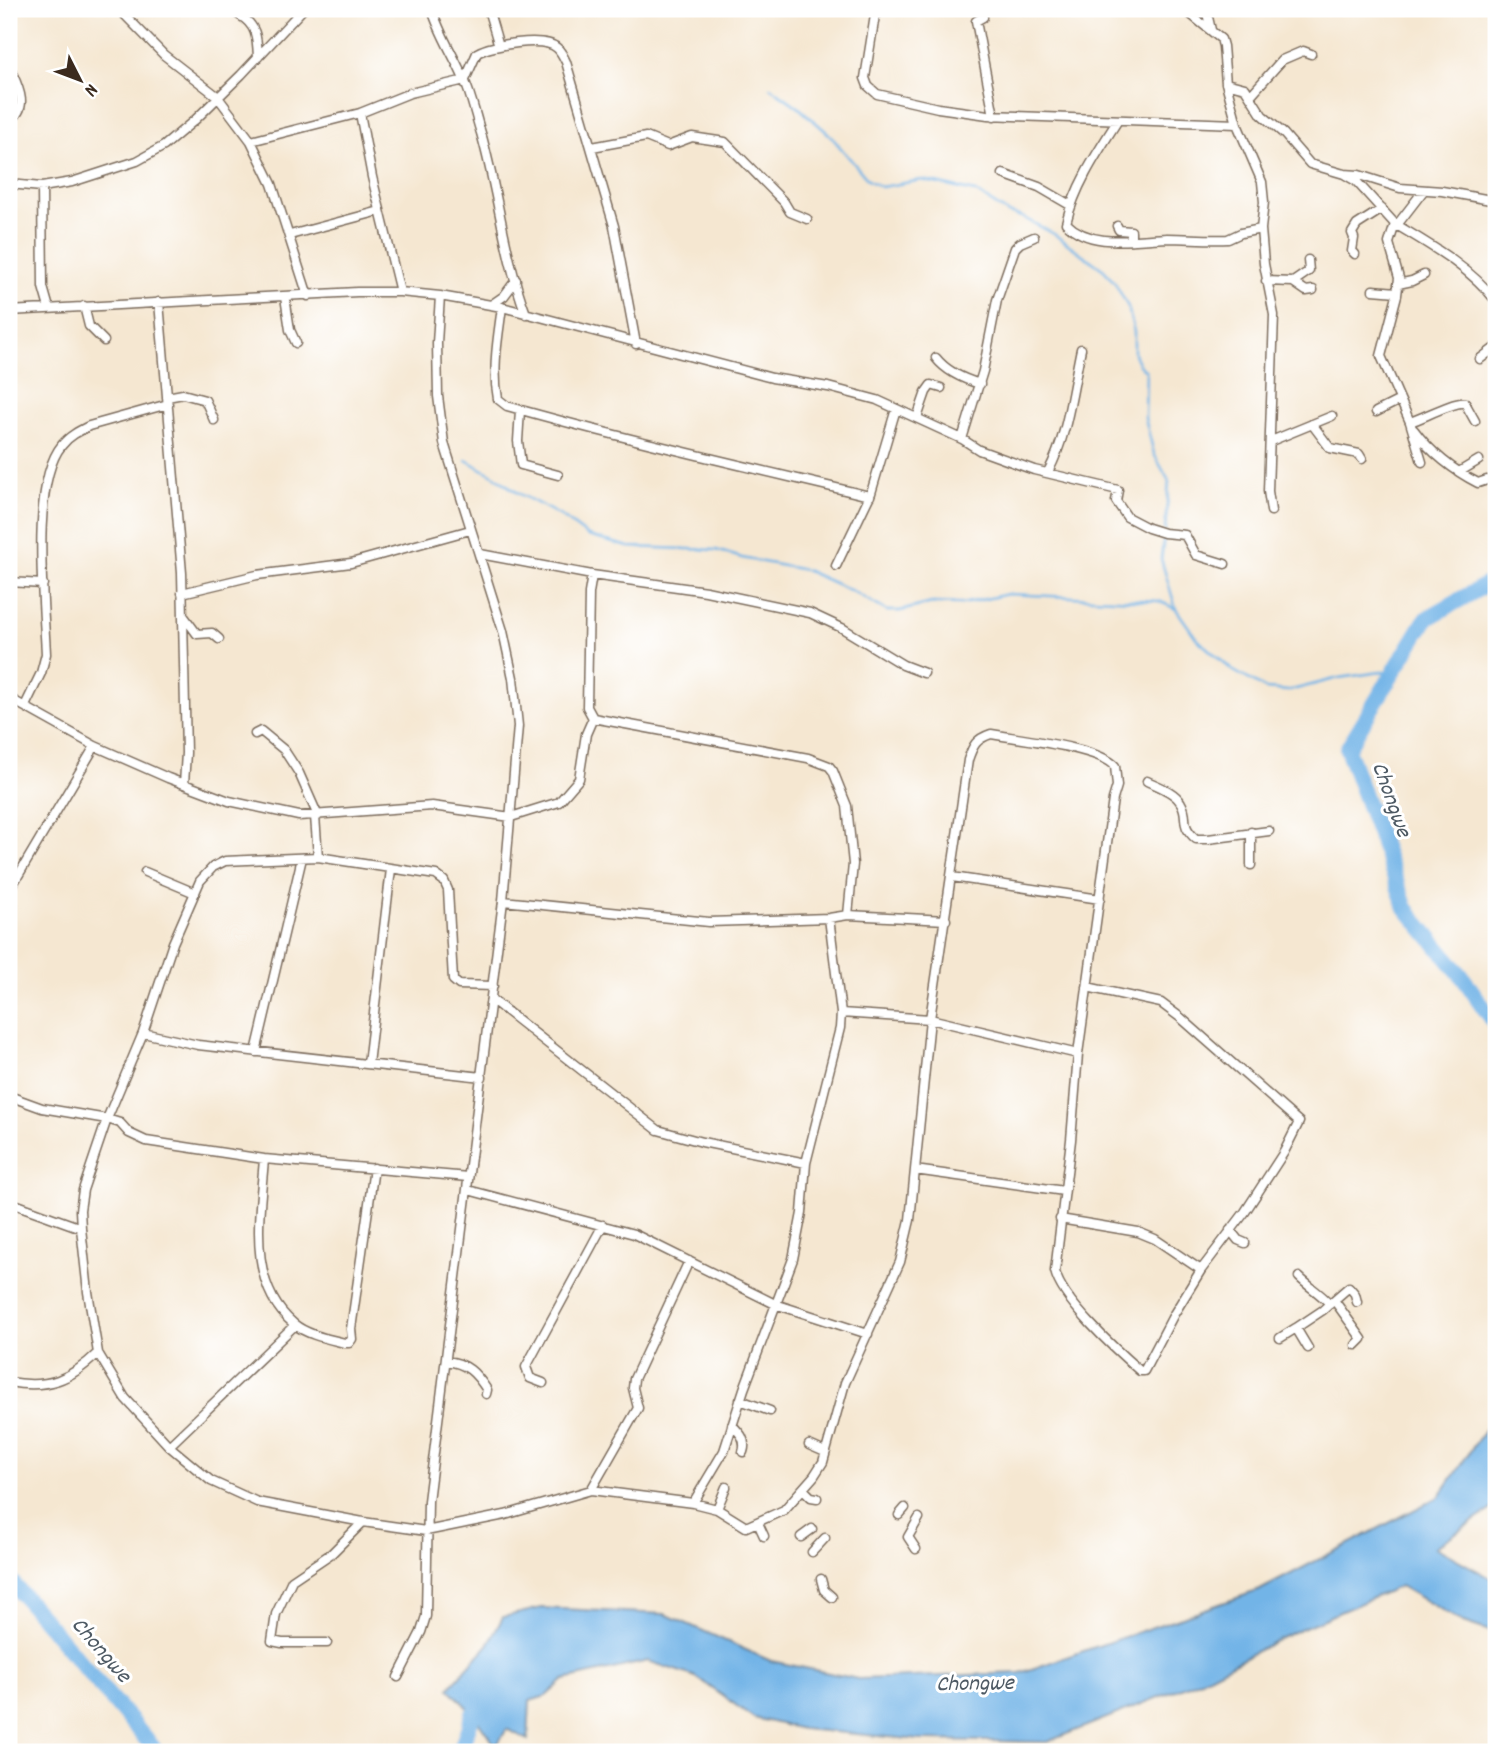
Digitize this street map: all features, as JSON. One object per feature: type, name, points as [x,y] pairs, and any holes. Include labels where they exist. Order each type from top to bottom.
[{"type":"street","points":[[119,9],[164,55],[217,96],[251,141],[272,184],[308,296]]},
{"type":"street","points":[[9,184],[42,187],[92,177],[136,161],[164,146],[196,119],[303,9]]},
{"type":"street","points":[[432,9],[465,80],[526,314]]},
{"type":"street","points":[[488,9],[499,46]]},
{"type":"street","points":[[876,9],[865,78],[872,91],[877,94],[938,108],[994,116],[1237,124]]},
{"type":"street","points":[[1184,9],[1221,39],[1226,83],[1237,124],[1262,182],[1264,202],[1261,229],[1274,327],[1268,491],[1271,511]]},
{"type":"street","points":[[1209,9],[1207,13],[1211,30]]},
{"type":"street","points":[[239,15],[253,26],[257,34],[258,57]]},
{"type":"street","points":[[983,17],[976,21],[994,116]]},
{"type":"street","points":[[465,80],[477,53],[499,46],[544,42],[557,47],[566,62],[614,226],[636,344]]},
{"type":"street","points":[[1250,96],[1282,60],[1303,51],[1311,54]]},
{"type":"street","points":[[9,66],[22,100],[18,113],[9,120]]},
{"type":"street","points":[[251,141],[360,113],[410,93],[465,80]]},
{"type":"street","points":[[1226,83],[1245,89],[1262,115],[1284,134],[1310,164],[1400,188],[1496,201]]},
{"type":"street","points":[[360,113],[400,292]]},
{"type":"street","points":[[1118,120],[1070,205],[1066,223],[1072,230],[1097,239],[1131,240],[1228,239],[1261,229]]},
{"type":"street","points":[[592,147],[646,137],[668,146],[692,137],[725,142],[784,202],[790,212],[807,219]]},
{"type":"street","points":[[1003,174],[1039,187],[1070,205]]},
{"type":"street","points":[[1344,174],[1356,181],[1396,225],[1423,240],[1475,278],[1496,301]]},
{"type":"street","points":[[42,187],[43,288],[49,308]]},
{"type":"street","points":[[1422,462],[1410,423],[1381,356],[1398,288],[1389,243],[1396,225],[1424,190]]},
{"type":"street","points":[[1355,254],[1352,251],[1352,233],[1357,225],[1382,209]]},
{"type":"street","points":[[290,235],[380,211]]},
{"type":"street","points":[[1117,226],[1119,230],[1131,231],[1131,240]]},
{"type":"street","points":[[962,439],[980,384],[997,300],[1015,248],[1034,237]]},
{"type":"street","points":[[1293,282],[1308,271],[1308,260]]},
{"type":"street","points":[[1373,290],[1398,288],[1424,275]]},
{"type":"street","points":[[491,306],[504,296],[516,280]]},
{"type":"street","points":[[1266,281],[1293,282],[1306,291],[1313,290]]},
{"type":"street","points":[[9,310],[400,292],[502,307],[772,378],[828,387],[877,400],[962,439],[979,450],[1034,470],[1118,490],[1116,502],[1127,517],[1153,530],[1185,535],[1196,555],[1225,564]]},
{"type":"street","points":[[398,1677],[421,1632],[426,1616],[426,1531],[503,901],[518,726],[513,678],[503,631],[444,443],[438,396],[440,296]]},
{"type":"street","points":[[285,297],[290,330],[296,343]]},
{"type":"street","points":[[159,302],[182,593],[186,753],[184,784]]},
{"type":"street","points":[[84,306],[89,326],[104,341]]},
{"type":"street","points":[[502,307],[496,348],[495,384],[498,399],[507,406],[621,438],[870,496]]},
{"type":"street","points":[[1480,359],[1496,347]]},
{"type":"street","points":[[1048,472],[1056,458],[1063,434],[1081,349]]},
{"type":"street","points":[[936,358],[941,365],[962,379],[980,384]]},
{"type":"street","points":[[917,418],[926,392],[932,385],[941,388]]},
{"type":"street","points":[[25,706],[45,660],[42,537],[47,478],[62,445],[78,431],[89,426],[183,394],[205,400],[214,420]]},
{"type":"street","points":[[1376,412],[1400,400]]},
{"type":"street","points":[[1410,423],[1458,402],[1465,403],[1475,421]]},
{"type":"street","points":[[836,566],[870,496],[896,408]]},
{"type":"street","points":[[520,410],[518,441],[521,465],[558,475]]},
{"type":"street","points":[[1271,441],[1332,416]]},
{"type":"street","points":[[1410,423],[1419,437],[1459,472],[1478,483],[1487,480]]},
{"type":"street","points":[[1312,424],[1330,448],[1359,454],[1362,459]]},
{"type":"street","points":[[1459,472],[1479,460]]},
{"type":"street","points":[[182,593],[257,575],[351,563],[470,530]]},
{"type":"street","points":[[480,554],[592,575],[706,590],[810,613],[842,628],[902,665],[924,673]]},
{"type":"street","points":[[592,575],[589,593],[587,707],[593,718]]},
{"type":"street","points":[[9,582],[43,584]]},
{"type":"street","points":[[183,615],[197,634],[212,633],[219,639]]},
{"type":"street","points":[[9,698],[95,746],[184,784],[229,801],[299,816],[432,806],[511,817],[559,802],[579,779],[586,734],[593,718]]},
{"type":"street","points":[[593,718],[808,758],[829,766],[847,806],[853,864],[848,915]]},
{"type":"street","points":[[255,734],[261,731],[284,750],[299,774],[316,816],[318,857]]},
{"type":"street","points":[[493,986],[459,985],[453,980],[449,898],[444,881],[436,875],[318,857],[225,861],[213,867],[200,881],[173,943],[143,1033],[107,1119],[79,1210],[98,1353],[125,1398],[169,1446],[211,1481],[257,1502],[426,1531],[505,1516],[591,1490],[693,1503],[717,1509],[746,1527],[784,1510],[814,1476],[825,1452],[845,1383],[900,1262],[910,1220],[930,1019],[968,760],[974,743],[991,734],[1077,750],[1104,758],[1115,766],[1117,786],[1087,987],[1078,1054],[1055,1271],[1061,1289],[1117,1351],[1140,1371],[1144,1371],[1201,1270],[1245,1212],[1284,1152],[1298,1122],[1161,1003],[1087,987]]},
{"type":"street","points":[[9,891],[95,746]]},
{"type":"street","points":[[1147,781],[1178,798],[1183,805],[1185,827],[1196,839],[1269,831]]},
{"type":"street","points":[[1251,832],[1251,865]]},
{"type":"street","points":[[256,1052],[302,858]]},
{"type":"street","points":[[368,1063],[391,869]]},
{"type":"street","points":[[145,872],[195,894]]},
{"type":"street","points":[[952,877],[1100,899]]},
{"type":"street","points":[[503,901],[709,922],[848,915],[946,920]]},
{"type":"street","points":[[693,1503],[724,1451],[740,1400],[793,1259],[802,1213],[806,1163],[840,1027],[841,1013],[829,918]]},
{"type":"street","points":[[491,999],[658,1130],[702,1142],[806,1163]]},
{"type":"street","points":[[841,1013],[930,1019],[1078,1054]]},
{"type":"street","points":[[143,1033],[198,1045],[482,1077]]},
{"type":"street","points":[[9,1096],[42,1108],[120,1123],[129,1133],[146,1141],[264,1159],[468,1178]]},
{"type":"street","points":[[264,1159],[259,1231],[261,1257],[269,1292],[275,1304],[295,1325],[349,1343],[352,1339],[351,1329],[373,1168]]},
{"type":"street","points":[[915,1170],[1064,1191]]},
{"type":"street","points":[[468,1190],[634,1234],[775,1304],[868,1334]]},
{"type":"street","points":[[9,1202],[81,1228]]},
{"type":"street","points":[[1060,1219],[1138,1232],[1155,1239],[1201,1270]]},
{"type":"street","points":[[543,1383],[530,1378],[526,1367],[603,1226]]},
{"type":"street","points":[[1230,1230],[1238,1240],[1245,1243]]},
{"type":"street","points":[[591,1490],[638,1408],[633,1388],[634,1379],[689,1261]]},
{"type":"street","points":[[1299,1277],[1308,1287],[1317,1290],[1332,1302],[1363,1339],[1356,1345]]},
{"type":"street","points":[[1280,1338],[1349,1287],[1357,1302]]},
{"type":"street","points":[[169,1446],[295,1325]]},
{"type":"street","points":[[1296,1328],[1308,1348]]},
{"type":"street","points":[[9,1382],[28,1385],[57,1381],[79,1372],[98,1353]]},
{"type":"street","points":[[446,1362],[457,1362],[475,1372],[487,1390],[486,1394]]},
{"type":"street","points":[[740,1400],[770,1411]]},
{"type":"street","points":[[732,1425],[741,1435],[745,1446],[743,1451]]},
{"type":"street","points":[[809,1445],[825,1452]]},
{"type":"street","points":[[717,1509],[726,1486]]},
{"type":"street","points":[[803,1489],[811,1497],[817,1498]]},
{"type":"street","points":[[916,1549],[908,1537],[919,1518]]},
{"type":"street","points":[[327,1643],[272,1641],[276,1614],[292,1580],[332,1553],[363,1522]]},
{"type":"street","points":[[758,1523],[764,1536]]},
{"type":"street","points":[[802,1537],[812,1529]]},
{"type":"street","points":[[812,1552],[825,1538]]},
{"type":"street","points":[[825,1567],[819,1581],[832,1597]]},
{"type":"water","points":[[1496,1413],[1496,1506],[1435,1547],[1496,1581],[1496,1633],[1463,1622],[1400,1586],[1291,1633],[1201,1680],[1047,1742],[921,1740],[802,1729],[754,1718],[696,1677],[648,1661],[564,1680],[546,1696],[530,1701],[528,1740],[507,1729],[496,1746],[473,1714],[449,1688],[488,1645],[503,1617],[541,1608],[665,1614],[771,1661],[858,1679],[1020,1673],[1260,1590],[1439,1497]]},
{"type":"waterway","points":[[770,87],[829,134],[868,180],[881,187],[922,180],[975,192],[1008,213],[1022,217],[1054,234],[1104,270],[1115,283],[1128,307],[1134,332],[1134,354],[1139,365],[1146,371],[1145,418],[1154,454],[1169,481],[1165,530]]},
{"type":"waterway","points":[[466,460],[561,516],[588,536],[629,547],[716,550],[742,558],[805,570],[852,591],[887,611],[900,611],[932,603],[962,604],[1008,594],[1159,601],[1176,609]]},
{"type":"waterway","points":[[1164,536],[1161,559],[1176,609],[1197,639],[1232,670],[1266,689],[1288,691],[1339,678],[1395,670]]},
{"type":"waterway","name":"Chongwe","points":[[1496,579],[1426,619],[1347,749],[1406,908],[1461,975],[1496,1025]]},
{"type":"waterway","name":"Chongwe","points":[[9,1579],[157,1752]]},
{"type":"waterway","name":"Chongwe","points":[[460,1752],[473,1714],[488,1701]]}]
